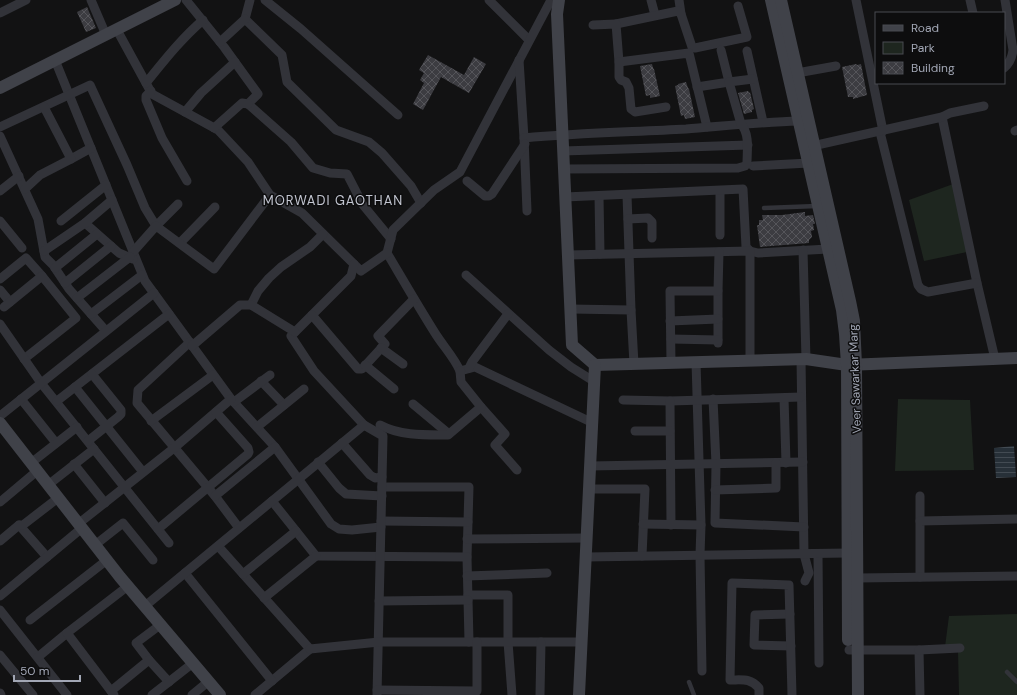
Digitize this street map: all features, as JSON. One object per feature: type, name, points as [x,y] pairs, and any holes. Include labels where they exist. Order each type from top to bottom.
[{"type":"street","points":[[0,13],[26,0]]},
{"type":"street","points":[[91,0],[106,35]]},
{"type":"street","points":[[0,88],[175,0]]},
{"type":"street","points":[[186,0],[220,42],[258,94],[248,104]]},
{"type":"street","points":[[220,42],[245,19],[250,0]]},
{"type":"street","points":[[265,0],[301,29],[398,115]]},
{"type":"street","points":[[489,0],[530,40]]},
{"type":"street","points":[[465,370],[457,364],[442,343],[414,299],[388,253],[393,230],[434,190],[460,172],[551,0]]},
{"type":"street","points":[[559,0],[557,14],[572,345],[595,365],[803,359],[852,365],[1017,358]]},
{"type":"street","points":[[651,0],[655,15]]},
{"type":"street","points":[[679,0],[681,14],[692,47],[695,48],[746,37],[738,6]]},
{"type":"street","name":"Veer Sawarkar Marg","points":[[771,0],[799,121],[810,146],[808,163],[842,310],[845,334],[852,365],[857,578],[849,695]]},
{"type":"street","name":"Veer Sawarkar Marg","points":[[780,0],[797,73],[810,146],[852,312],[848,553],[853,650],[858,695]]},
{"type":"street","points":[[856,0],[881,132],[918,285],[921,289],[928,292],[977,283]]},
{"type":"street","points":[[970,0],[973,12]]},
{"type":"street","points":[[1005,67],[1012,58],[1013,50],[1006,0]]},
{"type":"street","points":[[593,25],[616,24],[678,11],[681,14]]},
{"type":"street","points":[[245,19],[282,55],[288,82],[336,130],[369,142],[378,149],[411,186],[421,203]]},
{"type":"street","points":[[187,181],[162,138],[146,100],[146,96],[149,87],[172,51],[191,30],[203,20]]},
{"type":"street","points":[[616,24],[619,77],[621,80],[626,82],[631,109],[635,112],[666,107]]},
{"type":"street","points":[[117,30],[152,94],[218,130],[248,162],[270,195],[302,213],[361,271],[388,253]]},
{"type":"street","points":[[564,169],[738,168],[745,166],[747,164],[748,145],[745,128],[741,124],[721,50]]},
{"type":"street","points":[[746,51],[763,122]]},
{"type":"street","points":[[619,62],[690,54],[707,127]]},
{"type":"street","points":[[56,60],[133,256],[145,281],[232,401],[275,447],[331,524],[339,529],[352,530],[381,524],[468,522]]},
{"type":"street","points":[[519,60],[527,211]]},
{"type":"street","points":[[185,112],[202,93],[235,62]]},
{"type":"street","points":[[797,73],[836,66]]},
{"type":"street","points":[[697,87],[753,79]]},
{"type":"street","points":[[0,127],[90,85],[145,208],[156,226],[214,269],[270,195]]},
{"type":"street","points":[[214,128],[242,104],[248,104],[291,142],[313,168],[330,173],[347,174],[363,205],[391,239]]},
{"type":"street","points":[[44,106],[71,159]]},
{"type":"street","points":[[810,146],[881,132],[942,117],[950,113],[984,106]]},
{"type":"street","points":[[942,117],[977,283],[995,359]]},
{"type":"street","points":[[524,141],[563,135],[799,121]]},
{"type":"street","points":[[0,136],[38,219],[45,257],[77,298],[106,331]]},
{"type":"street","points":[[467,181],[485,196],[492,194],[524,141]]},
{"type":"street","points":[[563,151],[748,145]]},
{"type":"street","points":[[25,189],[40,175],[91,148]]},
{"type":"street","points":[[753,166],[808,163]]},
{"type":"street","points":[[0,191],[19,176]]},
{"type":"street","points":[[61,221],[106,185]]},
{"type":"street","points":[[565,197],[743,189],[746,247],[750,252],[750,360]]},
{"type":"street","points":[[720,191],[720,235]]},
{"type":"street","points":[[626,195],[630,254],[634,364]]},
{"type":"street","points":[[599,196],[600,254]]},
{"type":"street","points":[[44,251],[85,223],[112,200]]},
{"type":"street","points":[[77,298],[133,256],[156,226],[178,204]]},
{"type":"street","points":[[180,243],[216,207]]},
{"type":"street","points":[[628,219],[648,218],[651,220],[652,238]]},
{"type":"street","points":[[0,221],[22,248]]},
{"type":"street","points":[[85,223],[119,253],[133,256]]},
{"type":"street","points":[[55,268],[97,234]]},
{"type":"street","points":[[251,305],[258,291],[281,266],[310,247],[323,234]]},
{"type":"street","points":[[65,283],[111,246]]},
{"type":"street","points":[[568,255],[719,252],[758,253],[828,249]]},
{"type":"street","points":[[803,250],[803,359],[801,397],[804,554],[809,573],[805,582]]},
{"type":"street","points":[[671,339],[718,341],[719,252]]},
{"type":"street","points":[[0,279],[26,258],[76,318],[24,359]]},
{"type":"street","points":[[318,462],[339,488],[346,494],[382,487],[469,487],[467,576],[477,692],[377,693],[379,642],[379,601],[382,487],[383,436],[364,425],[314,371],[291,336],[351,276],[354,264]]},
{"type":"street","points":[[91,314],[142,275]]},
{"type":"street","points":[[466,275],[508,314],[571,367],[595,382]]},
{"type":"street","points":[[0,290],[7,304],[42,276]]},
{"type":"street","points":[[671,363],[670,291],[718,291]]},
{"type":"street","points":[[0,416],[154,293]]},
{"type":"street","points":[[312,315],[358,369],[362,369],[385,344],[378,336],[414,299]]},
{"type":"street","points":[[239,528],[137,403],[138,390],[191,344],[240,305],[251,305],[296,332]]},
{"type":"street","points":[[570,309],[631,310]]},
{"type":"street","points":[[57,401],[169,314]]},
{"type":"street","points":[[508,314],[465,370],[461,382],[505,434],[495,445],[517,470]]},
{"type":"street","points":[[670,321],[718,319]]},
{"type":"street","points":[[0,324],[41,383],[57,401],[169,543]]},
{"type":"street","points":[[381,348],[403,364]]},
{"type":"street","points":[[696,362],[701,525],[700,555],[702,671]]},
{"type":"street","points":[[365,365],[394,389]]},
{"type":"street","points":[[579,695],[595,365]]},
{"type":"street","points":[[465,370],[475,367],[592,423]]},
{"type":"street","points":[[88,441],[121,414],[121,410],[92,374]]},
{"type":"street","points":[[151,421],[213,375]]},
{"type":"street","points":[[0,596],[47,558],[125,486],[174,448],[216,412],[270,375]]},
{"type":"street","points":[[261,381],[284,405]]},
{"type":"street","points":[[75,387],[143,472]]},
{"type":"street","points":[[257,427],[304,389]]},
{"type":"street","points":[[623,400],[670,401],[801,397]]},
{"type":"street","points":[[784,398],[786,463]]},
{"type":"street","points":[[21,399],[56,443]]},
{"type":"street","points":[[713,399],[716,464],[715,523],[804,527]]},
{"type":"street","points":[[670,401],[671,525]]},
{"type":"street","points":[[413,404],[449,434]]},
{"type":"street","points":[[380,425],[401,433],[448,435],[481,407]]},
{"type":"street","points":[[158,529],[249,452],[248,448],[216,412]]},
{"type":"street","points":[[0,423],[128,586],[220,695]]},
{"type":"street","points":[[145,606],[364,425]]},
{"type":"street","points":[[0,502],[56,443],[77,427]]},
{"type":"street","points":[[635,431],[670,431]]},
{"type":"street","points":[[342,443],[382,487]]},
{"type":"street","points":[[214,496],[275,447]]},
{"type":"street","points":[[48,485],[94,449]]},
{"type":"street","points":[[590,466],[803,462]]},
{"type":"street","points":[[715,490],[776,488],[776,463]]},
{"type":"street","points":[[74,464],[105,503]]},
{"type":"street","points":[[589,489],[645,489],[642,556]]},
{"type":"street","points":[[920,496],[920,577]]},
{"type":"street","points":[[0,541],[19,525],[23,525],[58,498]]},
{"type":"street","points":[[272,501],[316,556]]},
{"type":"street","points":[[920,521],[1017,519]]},
{"type":"street","points":[[95,545],[123,523],[153,560]]},
{"type":"street","points":[[643,524],[701,525]]},
{"type":"street","points":[[19,525],[47,558]]},
{"type":"street","points":[[243,574],[296,531]]},
{"type":"street","points":[[467,539],[587,538]]},
{"type":"street","points":[[218,546],[310,649]]},
{"type":"street","points":[[586,557],[848,553]]},
{"type":"street","points":[[818,554],[819,663]]},
{"type":"street","points":[[264,598],[316,556],[467,557]]},
{"type":"street","points":[[30,620],[107,560]]},
{"type":"street","points":[[185,573],[272,681]]},
{"type":"street","points":[[467,576],[547,573]]},
{"type":"street","points":[[857,578],[1017,576]]},
{"type":"street","points":[[759,695],[759,688],[753,681],[730,680],[732,583],[789,585],[792,695]]},
{"type":"street","points":[[38,657],[128,586]]},
{"type":"street","points":[[379,601],[508,595],[508,642],[512,695]]},
{"type":"street","points":[[0,610],[68,695]]},
{"type":"street","points":[[790,614],[755,615],[754,645],[791,646]]},
{"type":"street","points":[[160,624],[136,643],[169,682]]},
{"type":"street","points":[[67,633],[112,693],[149,660]]},
{"type":"street","points":[[255,695],[310,649],[379,642],[582,642]]},
{"type":"street","points":[[540,642],[540,695]]},
{"type":"street","points":[[853,650],[919,650],[960,648]]},
{"type":"street","points":[[919,650],[920,695]]},
{"type":"street","points":[[0,655],[32,695]]},
{"type":"street","points":[[152,695],[193,663]]},
{"type":"street","points":[[192,695],[209,681]]},
{"type":"lane","points":[[764,208],[818,206]]},
{"type":"lane","points":[[1007,672],[1017,682]]},
{"type":"lane","points":[[690,682],[694,695]]},
{"type":"green space","points":[[956,183],[967,252],[924,261],[909,200]]},
{"type":"green space","points":[[898,399],[970,400],[974,470],[895,471]]},
{"type":"green space","points":[[1017,614],[1017,695],[959,695],[958,651],[945,647],[949,616]]},
{"type":"shaded area","points":[[1014,446],[1016,477],[996,478],[994,448]]},
{"type":"building","points":[[87,7],[96,28],[86,32],[77,12]]},
{"type":"building","points":[[428,55],[464,75],[474,57],[486,64],[469,93],[441,77],[423,110],[413,104],[424,83],[420,80],[424,73],[419,70]]},
{"type":"building","points":[[652,64],[660,96],[650,98],[650,95],[646,96],[640,66]]},
{"type":"building","points":[[861,64],[867,95],[853,99],[853,97],[848,97],[842,67]]},
{"type":"building","points":[[686,82],[695,117],[685,119],[684,115],[681,116],[675,86]]},
{"type":"building","points":[[748,91],[749,93],[750,92],[754,109],[752,112],[744,114],[738,93]]},
{"type":"building","points":[[805,212],[805,216],[813,215],[815,224],[813,224],[814,230],[811,231],[812,237],[809,240],[809,243],[760,247],[757,225],[759,225],[759,220],[763,220],[762,215],[782,215]]},
{"type":"district","name":"MORWADI GAOTHAN","points":[[333,200]]}]
